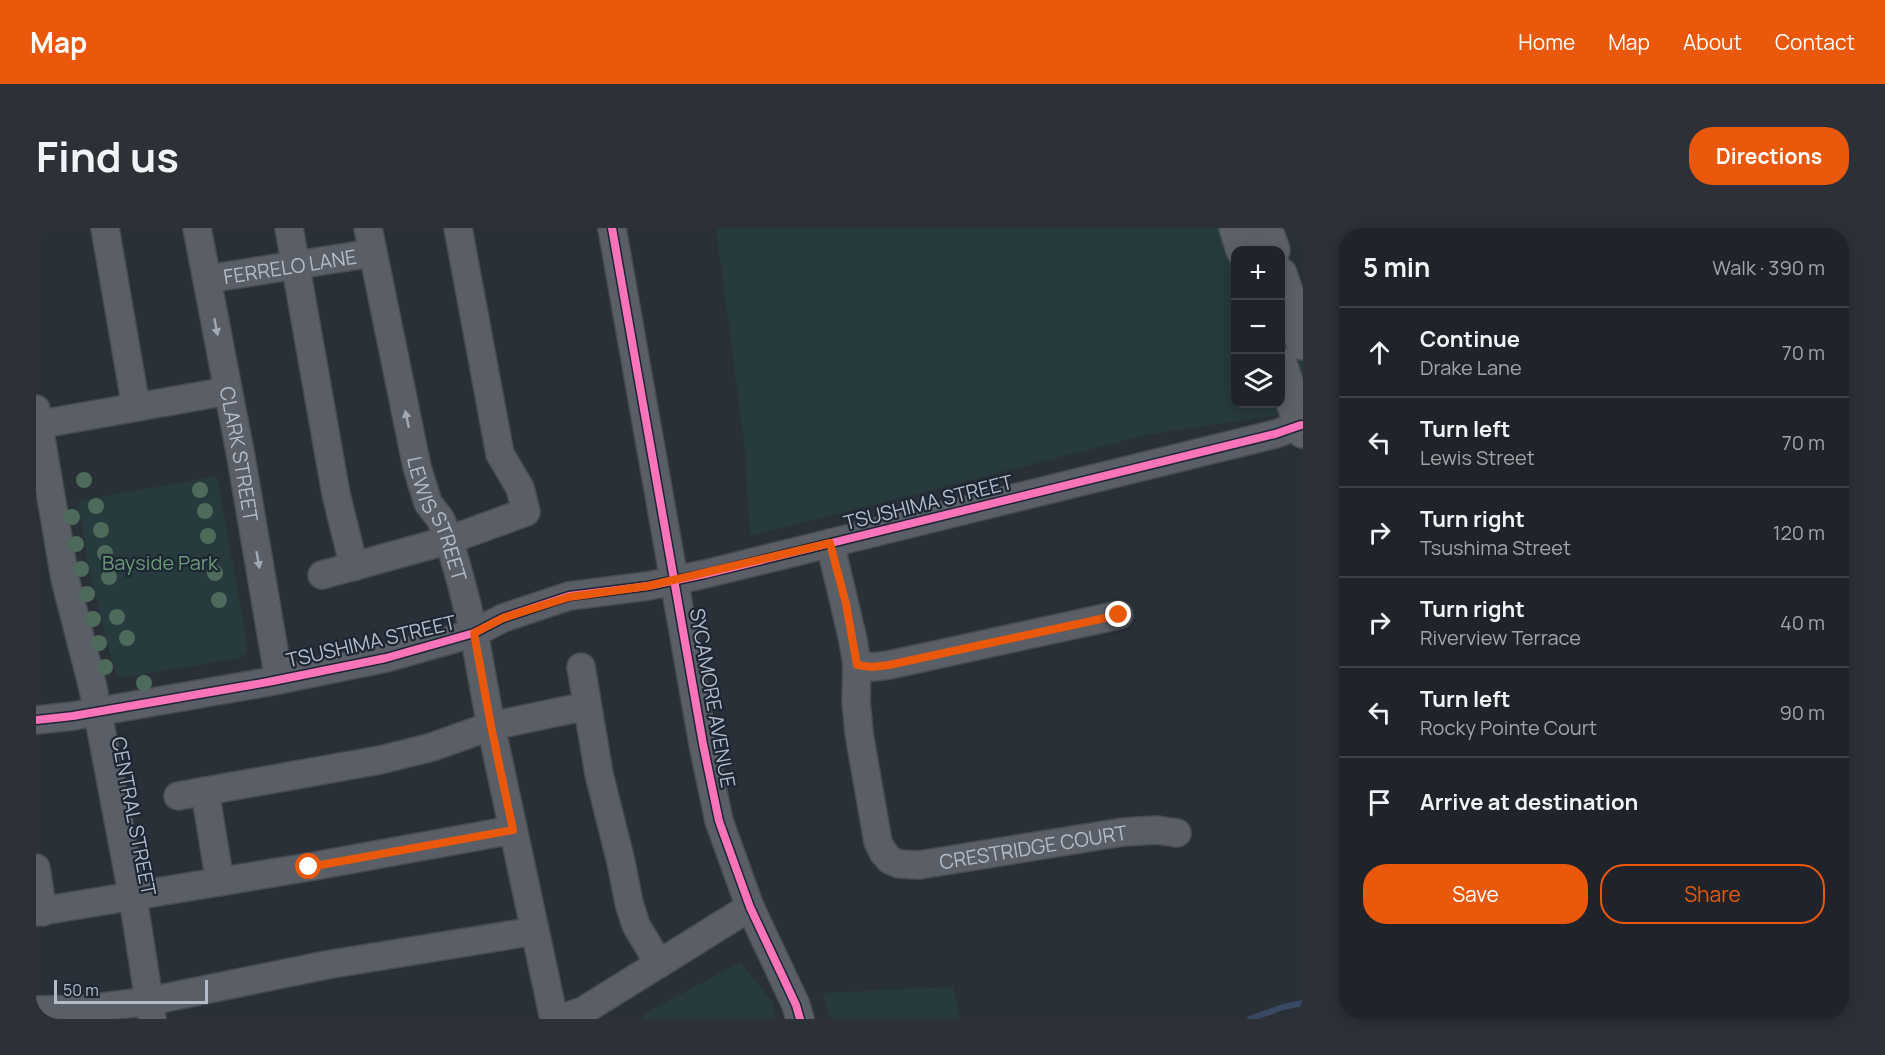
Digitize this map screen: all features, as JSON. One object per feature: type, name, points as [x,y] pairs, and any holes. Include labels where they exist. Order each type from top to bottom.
[{"type":"main road","points":[[1236,228],[1242,246]]},
{"type":"main road","points":[[1265,228],[1272,246]]},
{"type":"main road","points":[[1285,287],[1303,343]]},
{"type":"main road","points":[[1285,376],[1302,428]]},
{"type":"street","points":[[105,228],[136,407]]},
{"type":"street","name":"CLARK STREET","points":[[197,228],[279,680]]},
{"type":"street","points":[[289,228],[336,494],[354,567]]},
{"type":"street","points":[[322,576],[449,540],[525,512],[520,488],[501,454],[458,228]]},
{"type":"street","name":"SYCAMORE AVENUE","points":[[612,228],[703,744],[719,821],[750,907],[796,1005],[800,1019]]},
{"type":"street","name":"FERRELO LANE","points":[[207,279],[296,265],[371,241]]},
{"type":"street","name":"LEWIS STREET","points":[[371,241],[417,467],[428,503],[441,520],[449,540],[474,633],[491,726],[554,1019]]},
{"type":"street","points":[[37,420],[136,407],[228,391]]},
{"type":"street","name":"CENTRAL STREET","points":[[37,420],[46,524],[64,579],[98,711],[133,897],[151,1010]]},
{"type":"street","name":"TSUSHIMA STREET","points":[[36,720],[279,680],[386,658],[474,633],[503,618],[569,597],[674,580],[1302,428]]},
{"type":"street","points":[[830,543],[846,604],[857,665],[872,667],[889,665],[1119,615]]},
{"type":"street","name":"CRESTRIDGE COURT","points":[[857,665],[856,701],[859,733],[876,831],[883,852],[890,860],[899,864],[919,865],[1124,832],[1157,830],[1177,833]]},
{"type":"street","points":[[581,667],[603,796],[621,862],[629,903],[636,925],[659,964]]},
{"type":"street","points":[[178,796],[380,760],[432,747],[491,726],[587,706]]},
{"type":"street","points":[[205,791],[220,882]]},
{"type":"street","points":[[36,868],[40,912],[513,830]]},
{"type":"street","points":[[560,1019],[584,1011],[750,907]]},
{"type":"street","points":[[36,1010],[151,1010],[326,965],[535,931]]},
{"type":"green space","points":[[716,228],[1263,228],[1241,246],[1231,246],[1231,408],[1285,408],[1285,290],[1303,342],[1303,392],[1293,413],[1151,434],[750,536],[744,441]]},
{"type":"green space","name":"Bayside Park","points":[[217,476],[248,648],[245,655],[240,658],[120,678],[115,671],[90,575],[78,501]]},
{"type":"green space","points":[[740,962],[773,1002],[777,1019],[641,1019],[646,1013]]},
{"type":"green space","points":[[953,987],[961,1019],[831,1019],[822,993]]},
{"type":"waterway","points":[[1250,1019],[1283,1007],[1303,1003]]},
{"type":"cycle path","points":[[612,228],[703,744],[719,821],[750,907],[796,1005],[800,1019]]},
{"type":"cycle path","points":[[36,720],[73,716],[268,682],[386,658],[474,633],[503,618],[569,596],[648,586],[705,574],[1275,434],[1301,425]]},
{"type":"route","points":[[309,867],[513,830],[474,633],[503,618],[569,597],[648,586],[830,543],[846,604],[857,665],[864,667],[889,665],[1119,615]]}]
